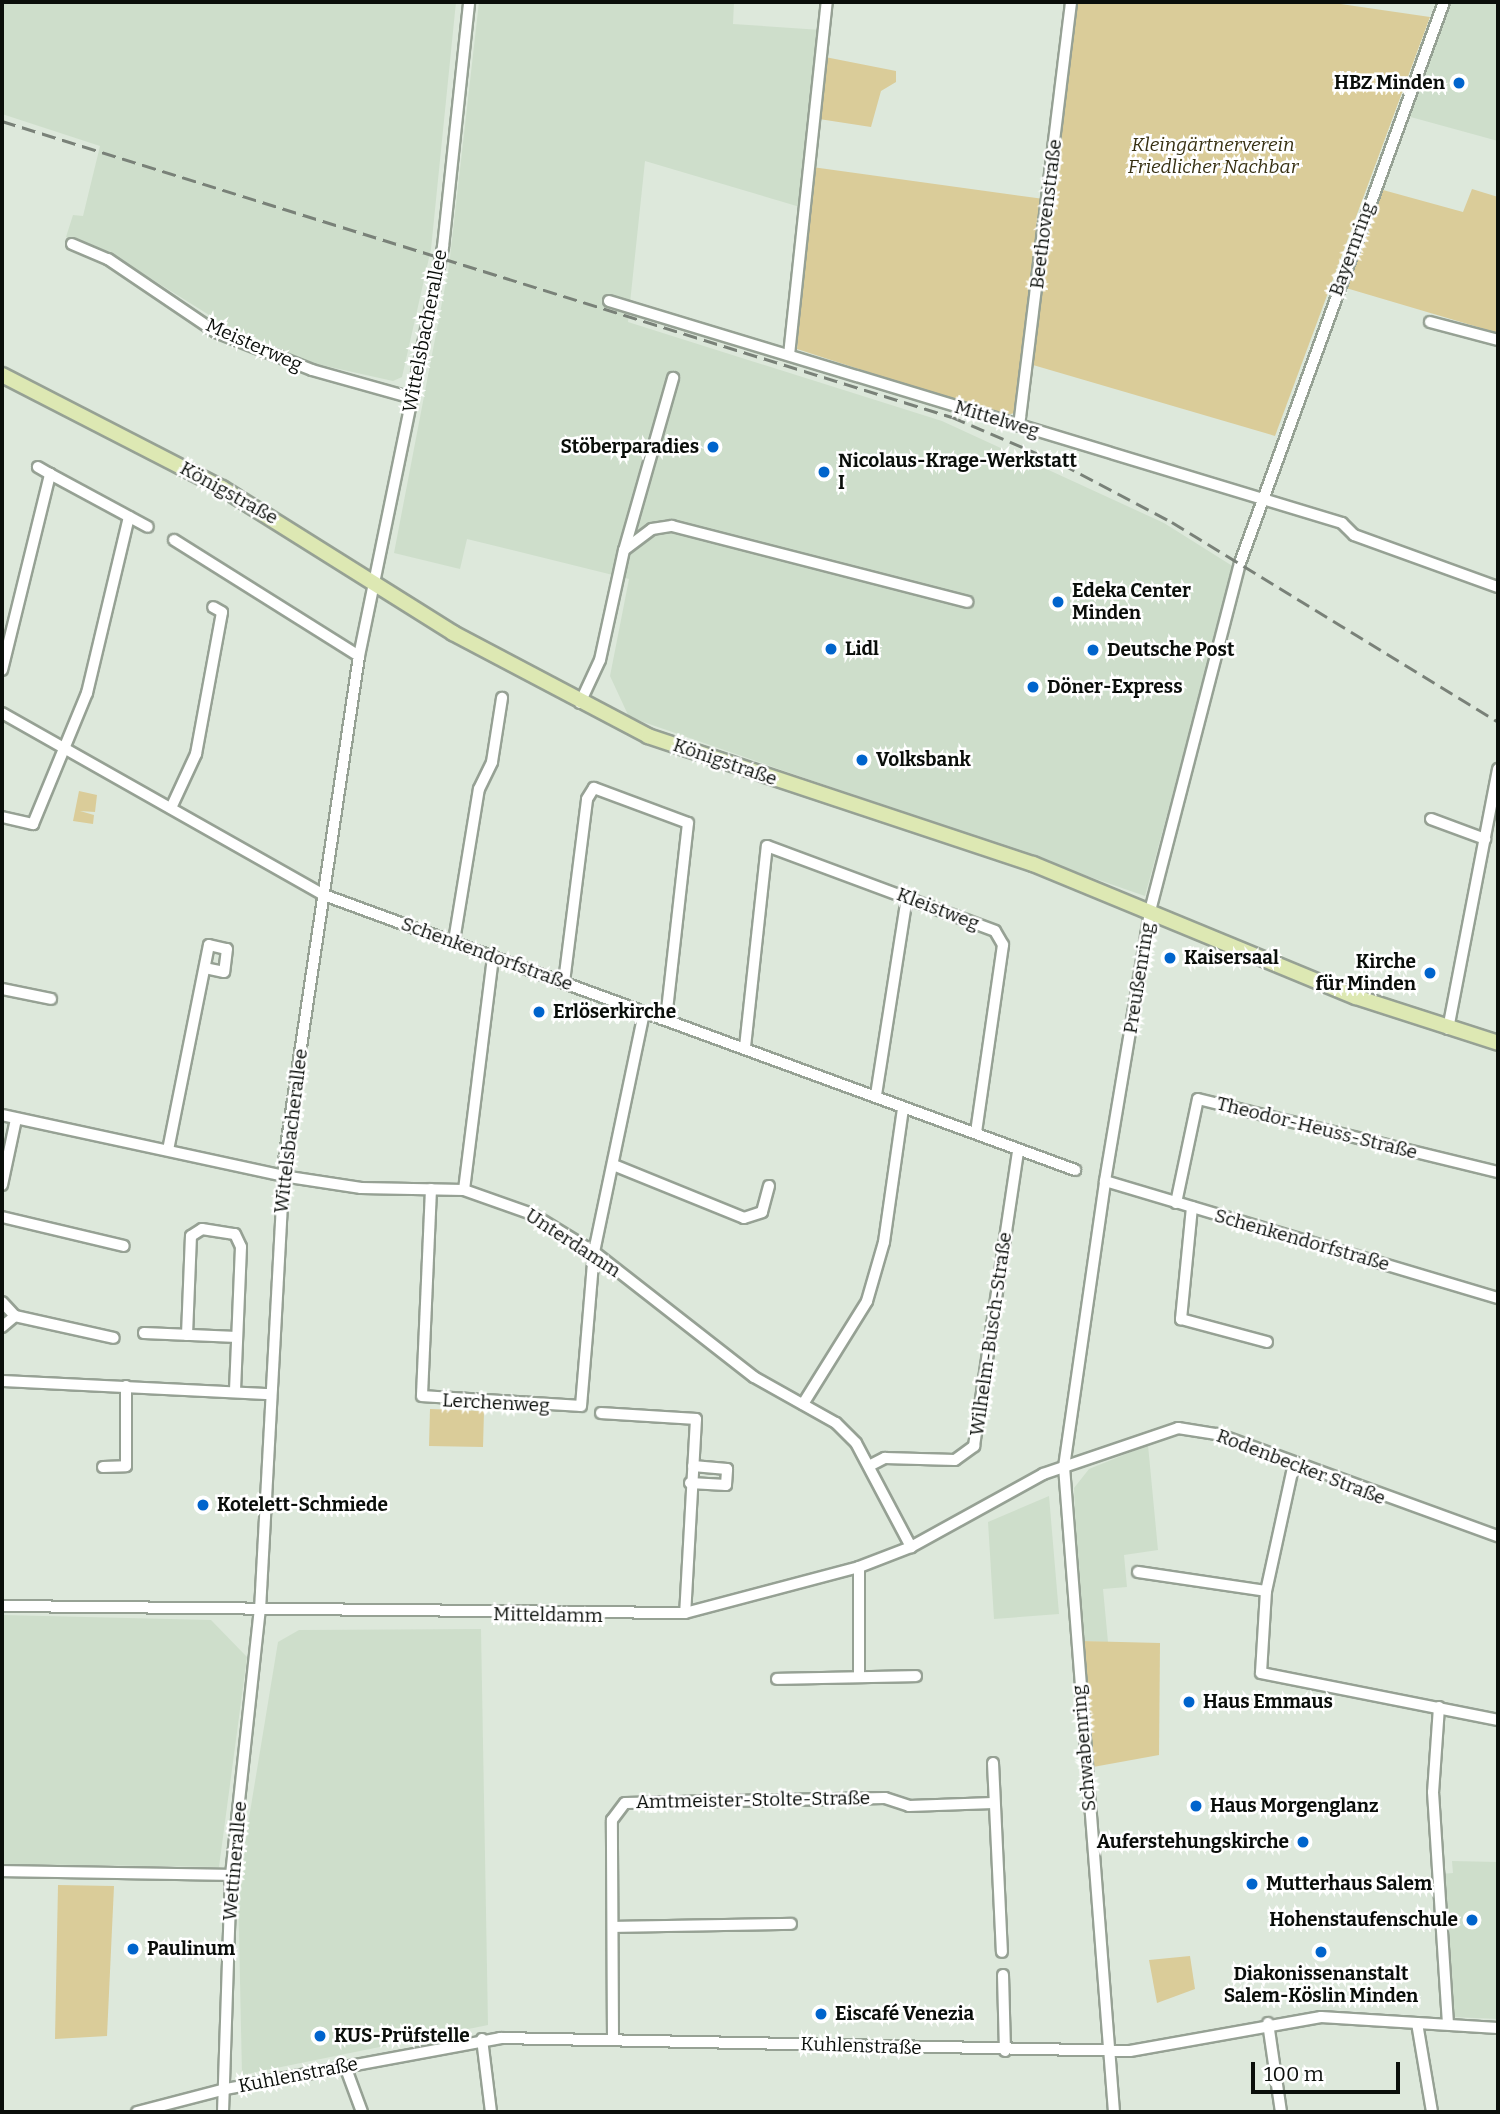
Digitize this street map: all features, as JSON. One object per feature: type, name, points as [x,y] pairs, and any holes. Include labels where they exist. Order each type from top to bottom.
[{"type":"main road","name":"Königstraße","points":[[2,375],[222,488],[374,584],[580,703],[661,740],[1032,863],[1448,1029],[1498,1043]]},
{"type":"street","name":"Wittelsbacherallee","points":[[260,1610],[283,1175],[359,656],[443,247],[469,2]]},
{"type":"street","points":[[789,355],[827,2]]},
{"type":"street","name":"Beethovenstraße","points":[[1020,426],[1071,2]]},
{"type":"street","name":"Bayernring","points":[[1262,498],[1444,2]]},
{"type":"street","name":"Meisterweg","points":[[72,244],[107,259],[216,332],[312,370],[412,398]]},
{"type":"street","name":"Mittelweg","points":[[609,301],[1262,498],[1498,587]]},
{"type":"street","points":[[1430,322],[1498,340]]},
{"type":"street","points":[[580,703],[600,660],[624,550],[673,377]]},
{"type":"street","points":[[38,467],[148,527]]},
{"type":"street","points":[[2,670],[50,474]]},
{"type":"street","name":"Preußenring","points":[[1064,1468],[1105,1181],[1150,911],[1262,498]]},
{"type":"street","points":[[2,817],[33,824],[54,761],[64,750],[87,693],[129,517]]},
{"type":"street","points":[[624,550],[652,529],[672,526],[967,602]]},
{"type":"street","points":[[174,540],[232,581],[359,656]]},
{"type":"street","points":[[171,808],[196,754],[222,612],[213,607]]},
{"type":"street","points":[[454,942],[479,789],[492,762],[502,698]]},
{"type":"street","name":"Schenkendorfstraße","points":[[2,713],[324,895],[644,1013],[666,1018],[745,1047],[876,1096],[903,1109],[976,1132],[1018,1152],[1075,1170]]},
{"type":"street","points":[[1448,1029],[1498,769]]},
{"type":"street","points":[[564,982],[587,799],[594,788],[688,823],[666,1018]]},
{"type":"street","points":[[1431,818],[1485,839]]},
{"type":"street","name":"Kleistweg","points":[[745,1047],[767,846],[995,931],[1003,946],[976,1132]]},
{"type":"street","points":[[876,1096],[907,896]]},
{"type":"street","points":[[464,1190],[493,957]]},
{"type":"street","points":[[168,1150],[205,968]]},
{"type":"street","points":[[2,989],[51,999]]},
{"type":"street","points":[[594,1252],[616,1166],[644,1013]]},
{"type":"street","name":"Theodor-Heuss-Straße","points":[[1177,1203],[1198,1099],[1498,1172]]},
{"type":"street","points":[[803,1404],[867,1301],[884,1242],[903,1109]]},
{"type":"street","name":"Unterdamm","points":[[2,1115],[283,1175],[360,1188],[464,1190],[532,1214],[594,1252],[702,1340],[803,1404],[856,1443],[911,1547]]},
{"type":"street","points":[[2,1185],[16,1119]]},
{"type":"street","name":"Wilhelm-Busch-Straße","points":[[869,1466],[885,1458],[955,1460],[974,1446],[1018,1152]]},
{"type":"street","points":[[616,1166],[744,1218],[762,1212],[769,1186]]},
{"type":"street","name":"Schenkendorfstraße","points":[[1105,1181],[1498,1298]]},
{"type":"street","name":"Lerchenweg","points":[[431,1189],[420,1388],[430,1400],[581,1406],[594,1252]]},
{"type":"street","points":[[1192,1207],[1181,1320],[1268,1342]]},
{"type":"street","points":[[2,1217],[124,1246]]},
{"type":"street","points":[[187,1335],[191,1236],[202,1229],[235,1234],[240,1241],[235,1391]]},
{"type":"street","points":[[2,1302],[15,1316],[114,1338]]},
{"type":"street","points":[[2,1327],[15,1316]]},
{"type":"street","points":[[144,1333],[237,1337]]},
{"type":"street","points":[[2,1381],[271,1394]]},
{"type":"street","points":[[103,1468],[126,1466],[127,1386]]},
{"type":"street","points":[[601,1413],[696,1419],[690,1483],[685,1613]]},
{"type":"street","name":"Rodenbecker Straße","points":[[1064,1468],[1142,1436],[1178,1428],[1217,1434],[1498,1536]]},
{"type":"street","points":[[1294,1463],[1266,1591],[1260,1667],[1266,1678],[1439,1707],[1498,1720]]},
{"type":"street","points":[[690,1483],[726,1485],[727,1469],[693,1466]]},
{"type":"street","name":"Mitteldamm","points":[[2,1606],[685,1613],[859,1567],[911,1547],[960,1515],[1064,1468]]},
{"type":"street","name":"Schwabenring","points":[[1064,1468],[1114,2112]]},
{"type":"street","points":[[859,1567],[859,1675]]},
{"type":"street","points":[[1138,1573],[1266,1591]]},
{"type":"street","name":"Wettinerallee","points":[[223,2112],[226,2089],[231,1875],[260,1610]]},
{"type":"street","points":[[777,1679],[859,1675],[916,1676]]},
{"type":"street","points":[[1439,1707],[1433,1792],[1448,2024]]},
{"type":"street","points":[[993,1763],[1002,1952]]},
{"type":"street","name":"Amtmeister-Stolte-Straße","points":[[614,2038],[612,1819],[625,1803],[885,1798],[909,1806],[993,1803]]},
{"type":"street","points":[[2,1871],[231,1875]]},
{"type":"street","points":[[614,1927],[791,1924]]},
{"type":"street","points":[[1003,1975],[1005,2051]]},
{"type":"street","name":"Kuhlenstraße","points":[[137,2112],[226,2089],[482,2039],[614,2038],[1005,2051],[1110,2051],[1268,2023],[1321,2017],[1498,2028]]},
{"type":"street","points":[[1268,2023],[1281,2112]]},
{"type":"street","points":[[1417,2023],[1432,2112]]},
{"type":"street","points":[[482,2039],[491,2112]]},
{"type":"street","points":[[345,2066],[362,2112]]},
{"type":"shaded area","points":[[2,2],[456,2],[431,249],[402,377],[393,381],[312,363],[222,323],[113,255],[66,237],[73,215],[83,216],[100,146],[2,114]]},
{"type":"shaded area","points":[[479,2],[734,2],[733,24],[821,30],[800,207],[645,161],[628,322],[942,421],[1164,523],[1234,567],[1145,896],[629,717],[610,676],[629,579],[467,539],[460,569],[394,553],[449,266]]},
{"type":"shaded area","name":"HBZ Minden","points":[[1452,2],[1498,2],[1498,141],[1407,116]]},
{"type":"shaded area","points":[[1148,1445],[1158,1550],[1124,1555],[1127,1587],[1103,1589],[1108,1642],[1081,1641],[1074,1488],[1089,1469]]},
{"type":"shaded area","points":[[1049,1496],[1059,1614],[994,1619],[988,1522]]},
{"type":"shaded area","points":[[2,1615],[211,1620],[247,1657],[219,1867],[2,1864]]},
{"type":"shaded area","points":[[481,1629],[488,2025],[242,2075],[238,1885],[278,1642],[299,1630]]},
{"type":"shaded area","name":"Hohenstaufenschule","points":[[1452,1861],[1498,1862],[1498,2019],[1453,2017],[1441,1874],[1453,1873]]},
{"type":"green space","name":"Kleingärtnerverein Friedlicher Nachbar","points":[[1075,2],[1327,2],[1430,17],[1275,436],[1033,365]]},
{"type":"green space","points":[[825,57],[896,71],[896,82],[881,91],[871,127],[819,119]]},
{"type":"green space","points":[[812,167],[1044,199],[1014,413],[1004,416],[797,349]]},
{"type":"green space","points":[[1472,189],[1498,197],[1498,333],[1346,288],[1383,190],[1463,212]]},
{"type":"green space","points":[[79,791],[97,795],[95,812],[80,811],[94,815],[93,824],[73,821]]},
{"type":"green space","points":[[430,1409],[484,1411],[483,1447],[429,1446]]},
{"type":"green space","points":[[1081,1641],[1160,1643],[1159,1755],[1093,1767]]},
{"type":"green space","points":[[58,1885],[114,1886],[107,2036],[55,2039]]},
{"type":"green space","points":[[1190,1956],[1195,1989],[1157,2003],[1149,1960]]},
{"type":"railway","points":[[2,121],[952,417],[1062,464],[1172,522],[1498,722]]},
{"type":"place","name":"HBZ Minden","points":[[1459,83]]},
{"type":"place","name":"Stöberparadies","points":[[713,447]]},
{"type":"place","name":"Nicolaus-Krage-Werkstatt I","points":[[824,472]]},
{"type":"place","name":"Edeka Center Minden","points":[[1058,602]]},
{"type":"place","name":"Lidl","points":[[831,649]]},
{"type":"place","name":"Deutsche Post","points":[[1093,650]]},
{"type":"place","name":"Döner-Express","points":[[1033,687]]},
{"type":"place","name":"Volksbank","points":[[862,760]]},
{"type":"place","name":"Kaisersaal","points":[[1170,958]]},
{"type":"place","name":"Kirche für Minden","points":[[1430,973]]},
{"type":"place","name":"Erlöserkirche","points":[[539,1012]]},
{"type":"place","name":"Kotelett-Schmiede","points":[[203,1505]]},
{"type":"place","name":"Haus Emmaus","points":[[1189,1702]]},
{"type":"place","name":"Haus Morgenglanz","points":[[1196,1806]]},
{"type":"place","name":"Auferstehungskirche","points":[[1303,1842]]},
{"type":"place","name":"Mutterhaus Salem","points":[[1252,1884]]},
{"type":"place","name":"Hohenstaufenschule","points":[[1472,1920]]},
{"type":"place","name":"Paulinum","points":[[133,1949]]},
{"type":"place","name":"Diakonissenanstalt Salem-Köslin Minden","points":[[1321,1952]]},
{"type":"place","name":"Eiscafé Venezia","points":[[821,2014]]},
{"type":"place","name":"KUS-Prüfstelle","points":[[320,2036]]}]
